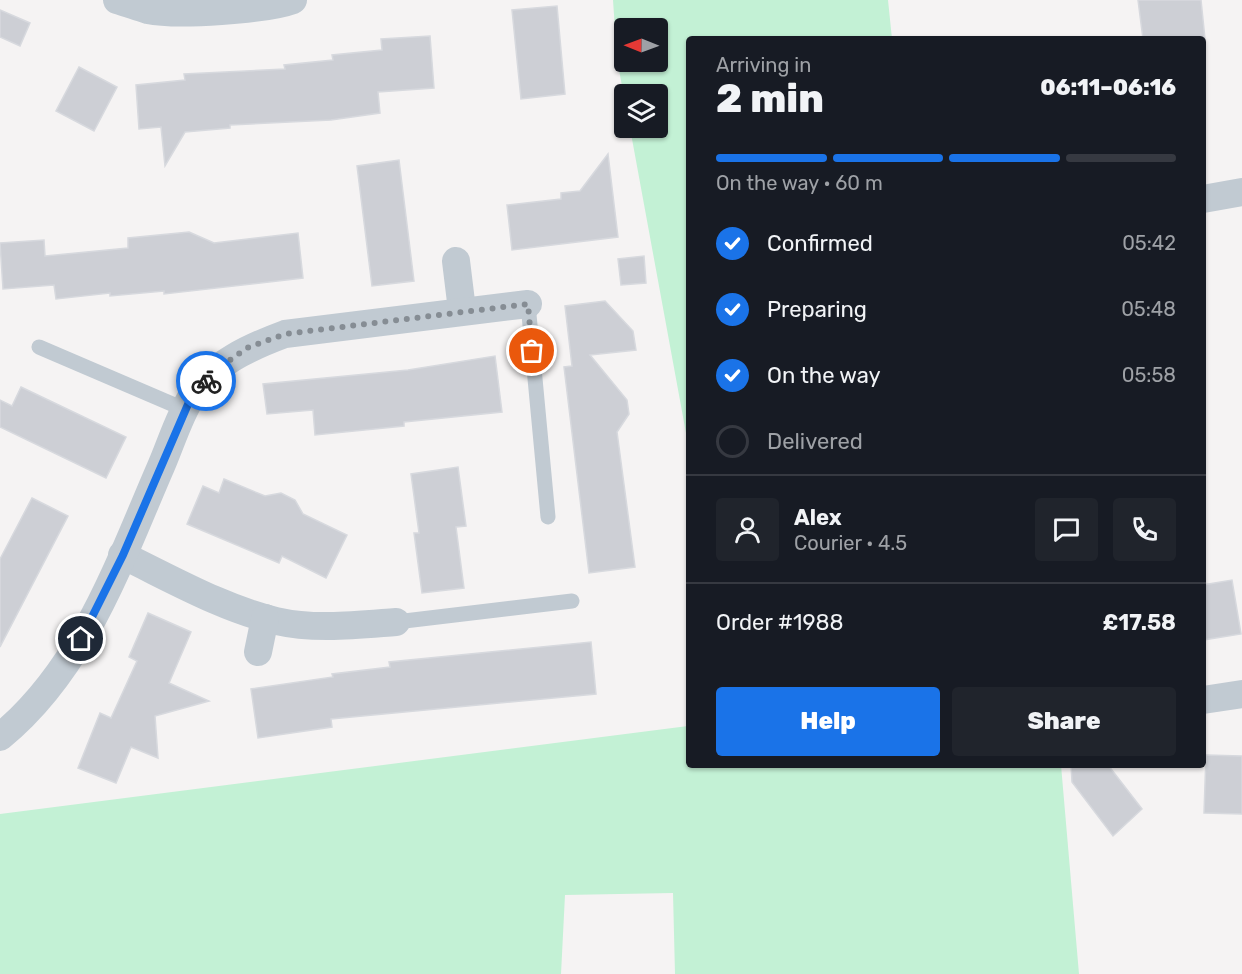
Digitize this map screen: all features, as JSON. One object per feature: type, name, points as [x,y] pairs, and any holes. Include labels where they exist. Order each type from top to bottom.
[{"type":"street","points":[[117,0],[150,10],[199,11],[279,5],[293,0]]},
{"type":"street","points":[[1206,198],[1242,192]]},
{"type":"street","points":[[456,261],[462,310]]},
{"type":"street","points":[[0,737],[50,689],[71,659],[123,555],[192,395],[219,368],[247,348],[285,334],[462,310],[528,304]]},
{"type":"street","points":[[123,555],[242,611],[265,618],[334,626],[396,622]]},
{"type":"street","points":[[258,651],[265,618]]},
{"type":"street","points":[[1206,700],[1242,694]]},
{"type":"lane","points":[[528,304],[548,517]]},
{"type":"lane","points":[[39,346],[186,410]]},
{"type":"lane","points":[[396,622],[572,602]]},
{"type":"green space","points":[[613,0],[888,0],[892,36],[686,36],[686,433],[632,138],[668,138],[668,84],[622,84],[619,72],[668,72],[668,18],[614,18]]},
{"type":"green space","points":[[686,726],[686,768],[1061,768],[1079,974],[675,974],[673,893],[565,895],[561,974],[0,974],[0,814]]},
{"type":"building","points":[[1138,0],[1201,0],[1205,36],[1143,36]]},
{"type":"building","points":[[557,6],[565,94],[521,99],[512,10]]},
{"type":"building","points":[[0,10],[30,23],[20,46],[0,37]]},
{"type":"building","points":[[430,36],[434,88],[378,92],[380,113],[331,120],[230,125],[230,128],[185,132],[165,166],[161,127],[139,129],[136,85],[185,80],[184,74],[285,69],[284,65],[333,60],[332,55],[382,50],[381,39]]},
{"type":"building","points":[[79,67],[117,87],[94,131],[56,111]]},
{"type":"building","points":[[608,154],[618,237],[512,250],[507,205],[561,199],[561,193],[580,191]]},
{"type":"building","points":[[399,160],[414,281],[372,286],[357,166]]},
{"type":"building","points":[[189,232],[214,243],[298,233],[303,278],[164,294],[164,291],[110,296],[110,293],[56,299],[54,285],[3,289],[0,243],[44,240],[45,256],[128,248],[128,238]]},
{"type":"building","points":[[644,256],[646,283],[621,285],[618,259]]},
{"type":"building","points":[[605,301],[633,331],[636,350],[590,355],[627,400],[629,414],[617,432],[635,567],[589,573],[564,367],[572,366],[565,306]]},
{"type":"building","points":[[495,356],[502,412],[404,422],[404,426],[315,435],[313,410],[267,414],[263,384],[408,370]]},
{"type":"building","points":[[21,387],[126,437],[106,478],[0,427],[0,400],[12,406]]},
{"type":"building","points":[[458,467],[466,526],[456,527],[464,588],[422,593],[414,533],[419,533],[411,474]]},
{"type":"building","points":[[224,479],[265,496],[281,493],[295,500],[303,514],[347,535],[326,578],[282,556],[279,563],[187,524],[203,486],[219,493]]},
{"type":"building","points":[[32,498],[68,516],[0,647],[0,559]]},
{"type":"building","points":[[1232,580],[1241,634],[1206,640],[1206,584]]},
{"type":"building","points":[[148,613],[191,632],[169,683],[209,701],[155,716],[158,758],[131,747],[116,783],[78,768],[100,713],[111,718],[137,661],[129,657]]},
{"type":"building","points":[[591,642],[596,694],[331,719],[332,727],[258,738],[251,689],[333,677],[332,674],[390,667],[389,662]]},
{"type":"building","points":[[1206,755],[1242,756],[1242,814],[1204,813]]},
{"type":"building","points":[[1071,768],[1110,768],[1142,809],[1113,836],[1072,782]]},
{"type":"way so far","points":[[206,381],[219,368],[247,348],[285,334],[462,310],[528,304],[532,351]]},
{"type":"route","points":[[81,639],[123,555],[192,395],[206,381]]}]
